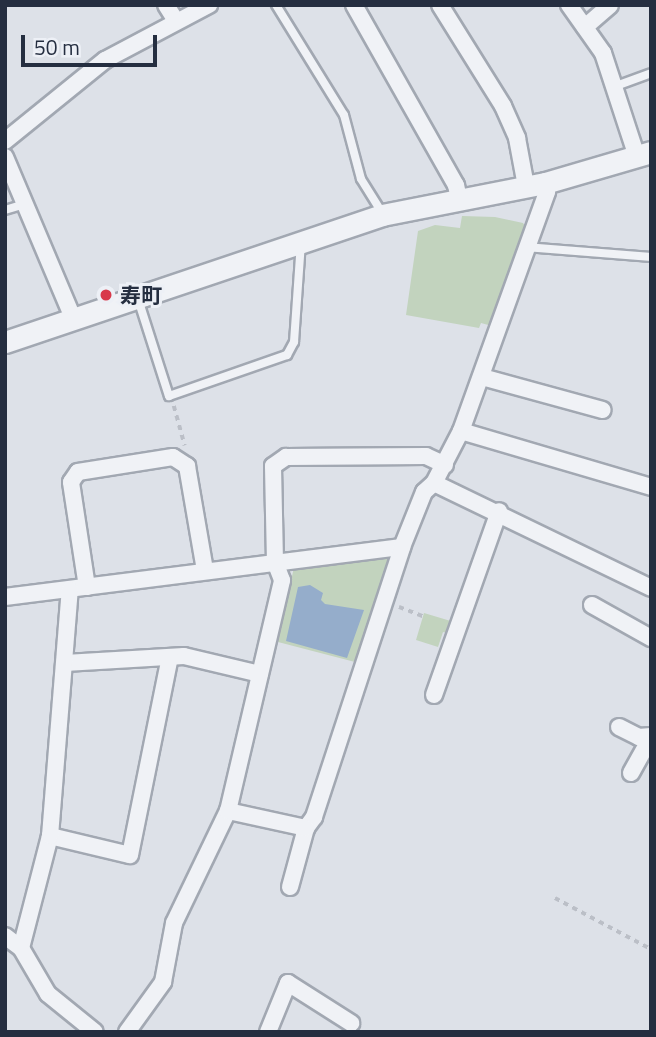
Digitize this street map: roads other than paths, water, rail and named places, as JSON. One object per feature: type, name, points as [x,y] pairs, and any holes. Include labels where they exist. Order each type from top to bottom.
[{"type":"street","points":[[166,5],[176,21]]},
{"type":"street","points":[[5,141],[105,60],[209,5]]},
{"type":"street","points":[[354,5],[456,185],[459,199]]},
{"type":"street","points":[[290,887],[306,828],[314,817],[402,547],[424,492],[434,483],[461,431],[547,192],[535,185],[503,106],[440,5]]},
{"type":"street","points":[[5,342],[382,215],[535,185],[644,155],[603,53],[569,5]]},
{"type":"street","points":[[585,27],[610,5]]},
{"type":"street","points":[[5,157],[73,318]]},
{"type":"street","points":[[482,377],[603,410]]},
{"type":"street","points":[[461,431],[651,487]]},
{"type":"street","points":[[127,1032],[163,982],[174,923],[228,811],[282,580],[275,562],[273,466],[286,457],[426,456],[444,465]]},
{"type":"street","points":[[87,587],[71,482],[78,472],[173,457],[187,466],[205,570]]},
{"type":"street","points":[[434,483],[499,511],[651,589]]},
{"type":"street","points":[[434,695],[499,511]]},
{"type":"street","points":[[5,597],[402,547]]},
{"type":"street","points":[[21,948],[50,836],[70,590]]},
{"type":"street","points":[[592,605],[651,638]]},
{"type":"street","points":[[65,663],[184,656],[260,674]]},
{"type":"street","points":[[50,836],[130,855],[170,657]]},
{"type":"street","points":[[619,727],[639,737],[651,736]]},
{"type":"street","points":[[631,773],[651,736]]},
{"type":"street","points":[[228,811],[306,828]]},
{"type":"street","points":[[5,936],[21,948],[48,994],[95,1032]]},
{"type":"street","points":[[268,1032],[288,983],[351,1023]]},
{"type":"lane","points":[[276,5],[344,115],[361,179],[380,205],[382,215]]},
{"type":"lane","points":[[616,86],[651,73]]},
{"type":"lane","points":[[5,210],[25,204]]},
{"type":"lane","points":[[137,296],[169,396],[287,355],[294,342],[304,251],[300,241]]},
{"type":"lane","points":[[526,247],[651,257]]},
{"type":"water","points":[[310,585],[323,593],[321,600],[325,604],[364,610],[347,658],[286,641],[298,587]]},
{"type":"place","name":"寿町","points":[[106,295]]}]
